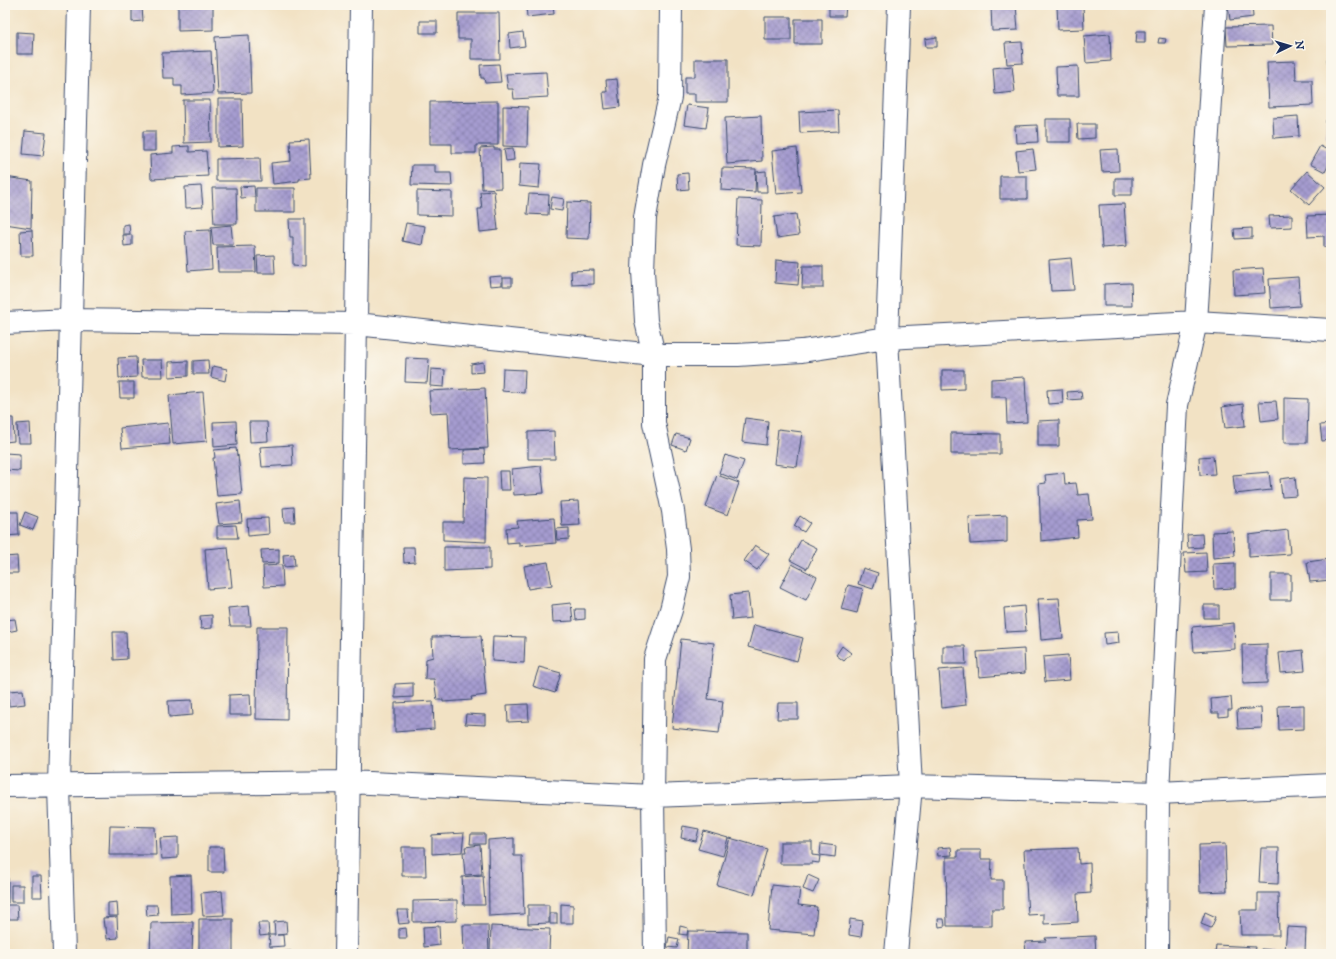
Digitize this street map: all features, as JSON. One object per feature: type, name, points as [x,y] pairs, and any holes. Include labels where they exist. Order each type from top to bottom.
[{"type":"street","points":[[64,954],[59,786],[78,5]]},
{"type":"street","points":[[346,954],[360,5]]},
{"type":"street","points":[[655,954],[652,796],[655,659],[680,577],[673,511],[654,423],[654,355],[646,321],[643,270],[645,225],[654,165],[670,97],[671,5]]},
{"type":"street","points":[[896,954],[911,786],[887,338],[899,5]]},
{"type":"street","points":[[1157,954],[1158,793],[1177,405],[1196,322],[1216,5]]},
{"type":"street","points":[[5,323],[70,320],[356,324],[654,355],[738,355],[802,352],[887,338],[1196,322],[1331,330]]},
{"type":"street","points":[[5,786],[348,782],[652,796],[911,786],[1158,793],[1331,785]]},
{"type":"building","points":[[213,5],[213,30],[178,31],[178,6]]},
{"type":"building","points":[[526,5],[553,5],[554,14],[527,17]]},
{"type":"building","points":[[829,5],[846,5],[845,16],[829,16]]},
{"type":"building","points":[[1016,5],[1018,30],[992,31],[991,6]]},
{"type":"building","points":[[1057,5],[1083,5],[1084,29],[1058,30]]},
{"type":"building","points":[[1228,5],[1252,5],[1253,17],[1230,20]]},
{"type":"building","points":[[132,6],[142,6],[143,21],[132,22]]},
{"type":"building","points":[[458,13],[499,13],[500,59],[471,59],[471,39],[458,39]]},
{"type":"building","points":[[765,17],[791,17],[791,40],[765,40]]},
{"type":"building","points":[[795,19],[822,19],[822,44],[795,44]]},
{"type":"building","points":[[420,21],[437,21],[437,33],[420,33]]},
{"type":"building","points":[[1271,26],[1272,45],[1227,46],[1226,27]]},
{"type":"building","points":[[1137,31],[1145,31],[1145,43],[1136,43]]},
{"type":"building","points":[[17,32],[34,33],[33,54],[17,54]]},
{"type":"building","points":[[523,32],[525,46],[510,48],[509,34]]},
{"type":"building","points":[[1110,34],[1111,61],[1086,63],[1084,36]]},
{"type":"building","points":[[249,35],[251,93],[218,94],[215,37]]},
{"type":"building","points":[[937,37],[937,47],[926,47],[925,39]]},
{"type":"building","points":[[1159,38],[1166,39],[1165,43],[1158,43]]},
{"type":"building","points":[[1022,42],[1023,63],[1007,64],[1005,43]]},
{"type":"building","points":[[211,51],[213,93],[182,95],[182,86],[174,86],[174,78],[163,78],[162,53]]},
{"type":"building","points":[[1331,58],[1331,76],[1329,76],[1327,59]]},
{"type":"building","points":[[695,59],[728,59],[728,102],[695,102],[695,94],[685,94],[685,77],[695,77]]},
{"type":"building","points":[[1295,61],[1296,80],[1312,80],[1313,105],[1269,107],[1267,62]]},
{"type":"building","points":[[499,64],[501,82],[485,83],[484,78],[481,78],[480,65]]},
{"type":"building","points":[[1012,66],[1015,92],[995,94],[993,68]]},
{"type":"building","points":[[1078,66],[1079,96],[1057,96],[1056,67]]},
{"type":"building","points":[[546,72],[548,97],[514,99],[513,89],[508,89],[506,74]]},
{"type":"building","points":[[617,79],[620,107],[605,109],[603,92],[607,92],[606,80]]},
{"type":"building","points":[[218,99],[242,99],[243,146],[218,147]]},
{"type":"building","points":[[183,100],[210,100],[211,142],[184,143]]},
{"type":"building","points":[[498,101],[498,145],[476,145],[476,153],[452,153],[452,144],[430,144],[430,102]]},
{"type":"building","points":[[687,105],[709,108],[706,128],[684,125]]},
{"type":"building","points":[[503,106],[528,107],[527,147],[503,146]]},
{"type":"building","points":[[838,110],[839,131],[800,133],[799,112]]},
{"type":"building","points":[[761,116],[762,161],[727,164],[725,118]]},
{"type":"building","points":[[1298,116],[1299,136],[1274,138],[1273,118]]},
{"type":"building","points":[[1046,119],[1070,119],[1070,142],[1046,142]]},
{"type":"building","points":[[1326,120],[1331,120],[1331,137],[1326,137]]},
{"type":"building","points":[[1077,124],[1095,124],[1095,138],[1078,139]]},
{"type":"building","points":[[1037,125],[1038,142],[1016,143],[1015,126]]},
{"type":"building","points":[[25,131],[46,133],[43,156],[23,154]]},
{"type":"building","points":[[143,131],[155,131],[155,151],[143,151]]},
{"type":"building","points":[[309,139],[311,178],[273,184],[271,163],[291,161],[290,140]]},
{"type":"building","points":[[189,146],[189,152],[206,151],[208,176],[151,179],[150,155],[173,153],[173,147]]},
{"type":"building","points":[[1320,146],[1331,152],[1331,160],[1325,172],[1310,164]]},
{"type":"building","points":[[494,147],[494,149],[500,149],[501,188],[482,189],[480,148]]},
{"type":"building","points":[[513,148],[514,160],[506,161],[504,149]]},
{"type":"building","points":[[797,148],[801,192],[776,194],[772,151]]},
{"type":"building","points":[[1033,149],[1036,169],[1018,171],[1016,151]]},
{"type":"building","points":[[1118,149],[1119,171],[1102,172],[1100,150]]},
{"type":"building","points":[[260,158],[261,181],[216,181],[216,159]]},
{"type":"building","points":[[520,163],[541,164],[539,188],[519,186]]},
{"type":"building","points":[[412,165],[435,165],[435,173],[451,173],[452,186],[411,185]]},
{"type":"building","points":[[722,168],[756,169],[755,192],[721,190]]},
{"type":"building","points":[[766,171],[767,192],[757,192],[756,172]]},
{"type":"building","points":[[1307,171],[1325,187],[1309,205],[1291,189]]},
{"type":"building","points":[[688,173],[689,189],[678,190],[677,174]]},
{"type":"building","points":[[1000,176],[1027,176],[1027,199],[1000,199]]},
{"type":"building","points":[[5,177],[32,181],[31,228],[5,224]]},
{"type":"building","points":[[1115,178],[1132,178],[1132,195],[1115,195]]},
{"type":"building","points":[[201,186],[203,207],[186,208],[185,187]]},
{"type":"building","points":[[254,186],[255,197],[241,198],[240,187]]},
{"type":"building","points":[[212,188],[236,188],[237,224],[214,224]]},
{"type":"building","points":[[256,188],[295,188],[295,212],[256,212]]},
{"type":"building","points":[[417,191],[452,192],[452,216],[417,215]]},
{"type":"building","points":[[494,191],[498,230],[480,232],[478,209],[482,209],[480,192]]},
{"type":"building","points":[[529,194],[549,195],[548,215],[527,214]]},
{"type":"building","points":[[552,197],[564,199],[562,211],[550,209]]},
{"type":"building","points":[[738,199],[762,200],[761,246],[736,245]]},
{"type":"building","points":[[567,202],[590,203],[589,239],[566,238]]},
{"type":"building","points":[[1124,204],[1127,246],[1102,248],[1099,205]]},
{"type":"building","points":[[796,214],[799,235],[777,238],[774,217]]},
{"type":"building","points":[[1292,215],[1292,227],[1270,228],[1269,216]]},
{"type":"building","points":[[1331,215],[1331,247],[1324,247],[1324,236],[1308,237],[1307,216]]},
{"type":"building","points":[[289,219],[305,219],[305,266],[293,265],[293,237],[290,237]]},
{"type":"building","points":[[406,223],[425,226],[422,245],[402,241]]},
{"type":"building","points":[[129,224],[130,234],[123,234],[123,225]]},
{"type":"building","points":[[231,225],[233,245],[213,245],[211,227]]},
{"type":"building","points":[[1252,228],[1252,238],[1235,239],[1234,229]]},
{"type":"building","points":[[32,230],[33,256],[21,256],[20,231]]},
{"type":"building","points":[[210,230],[212,269],[188,271],[185,231]]},
{"type":"building","points":[[123,235],[132,235],[132,245],[124,246]]},
{"type":"building","points":[[255,246],[256,272],[218,272],[217,247]]},
{"type":"building","points":[[274,255],[275,273],[258,273],[257,256]]},
{"type":"building","points":[[1071,258],[1074,290],[1051,291],[1049,260]]},
{"type":"building","points":[[776,260],[800,262],[798,285],[775,283]]},
{"type":"building","points":[[803,266],[823,266],[823,288],[802,288]]},
{"type":"building","points":[[1263,268],[1265,293],[1234,295],[1233,270]]},
{"type":"building","points":[[594,270],[594,284],[572,285],[571,271]]},
{"type":"building","points":[[502,276],[502,285],[490,286],[489,277]]},
{"type":"building","points":[[1298,277],[1300,306],[1271,308],[1269,279]]},
{"type":"building","points":[[503,278],[512,278],[512,286],[503,286]]},
{"type":"building","points":[[1131,283],[1132,306],[1104,306],[1104,284]]},
{"type":"building","points":[[136,357],[137,377],[119,378],[118,358]]},
{"type":"building","points":[[406,358],[429,359],[427,383],[405,382]]},
{"type":"building","points":[[141,360],[162,360],[163,377],[142,377]]},
{"type":"building","points":[[208,360],[209,374],[193,374],[193,361]]},
{"type":"building","points":[[188,361],[188,376],[169,377],[169,362]]},
{"type":"building","points":[[483,362],[484,372],[471,373],[471,364]]},
{"type":"building","points":[[213,366],[227,369],[225,381],[211,377]]},
{"type":"building","points":[[431,369],[445,370],[444,387],[430,386]]},
{"type":"building","points":[[503,369],[525,370],[524,393],[502,391]]},
{"type":"building","points":[[942,370],[964,370],[964,389],[942,390]]},
{"type":"building","points":[[1025,377],[1027,422],[1007,423],[1006,397],[991,397],[991,379]]},
{"type":"building","points":[[119,382],[134,382],[134,398],[120,398]]},
{"type":"building","points":[[485,388],[488,448],[450,450],[448,412],[431,413],[429,391]]},
{"type":"building","points":[[1062,389],[1063,403],[1048,404],[1047,390]]},
{"type":"building","points":[[1081,391],[1082,399],[1068,400],[1067,392]]},
{"type":"building","points":[[203,392],[207,441],[173,444],[169,395]]},
{"type":"building","points":[[1284,398],[1308,399],[1307,443],[1284,443]]},
{"type":"building","points":[[1276,401],[1278,419],[1261,421],[1259,402]]},
{"type":"building","points":[[1243,404],[1245,426],[1225,428],[1222,407]]},
{"type":"building","points":[[5,418],[13,418],[14,441],[5,442]]},
{"type":"building","points":[[745,418],[768,421],[766,445],[742,442]]},
{"type":"building","points":[[1059,420],[1059,446],[1038,446],[1038,421]]},
{"type":"building","points":[[236,421],[237,445],[214,447],[213,422]]},
{"type":"building","points":[[249,422],[267,422],[268,441],[250,442]]},
{"type":"building","points":[[30,423],[31,443],[18,443],[17,424]]},
{"type":"building","points":[[168,423],[170,444],[122,448],[120,428]]},
{"type":"building","points":[[1331,424],[1331,440],[1322,441],[1320,425]]},
{"type":"building","points":[[778,429],[802,432],[797,467],[774,464]]},
{"type":"building","points":[[554,431],[555,459],[528,459],[528,432]]},
{"type":"building","points":[[951,433],[1000,434],[1000,454],[951,454]]},
{"type":"building","points":[[676,434],[690,438],[686,450],[672,445]]},
{"type":"building","points":[[292,445],[293,465],[262,467],[260,447]]},
{"type":"building","points":[[236,448],[242,494],[217,496],[213,458],[215,458],[214,450]]},
{"type":"building","points":[[484,449],[485,463],[464,464],[464,450]]},
{"type":"building","points":[[5,453],[20,454],[20,471],[5,470]]},
{"type":"building","points":[[725,455],[744,461],[737,480],[719,473]]},
{"type":"building","points":[[1213,456],[1215,474],[1200,475],[1199,457]]},
{"type":"building","points":[[541,466],[544,493],[514,495],[512,469]]},
{"type":"building","points":[[499,471],[509,471],[510,490],[500,490]]},
{"type":"building","points":[[1269,472],[1271,490],[1235,494],[1233,475]]},
{"type":"building","points":[[1064,473],[1065,484],[1076,483],[1078,495],[1089,494],[1092,519],[1077,520],[1078,537],[1041,541],[1039,484],[1046,483],[1045,475]]},
{"type":"building","points":[[717,475],[739,483],[728,515],[706,507]]},
{"type":"building","points":[[464,477],[487,478],[486,542],[443,540],[443,522],[463,522]]},
{"type":"building","points":[[1295,477],[1297,496],[1282,497],[1280,479]]},
{"type":"building","points":[[240,501],[242,522],[219,524],[216,504]]},
{"type":"building","points":[[578,501],[580,525],[562,526],[560,502]]},
{"type":"building","points":[[294,507],[295,522],[284,522],[283,508]]},
{"type":"building","points":[[5,512],[18,512],[19,535],[5,536]]},
{"type":"building","points":[[25,512],[38,517],[33,530],[20,525]]},
{"type":"building","points":[[1007,515],[1007,542],[970,544],[969,517]]},
{"type":"building","points":[[800,516],[810,523],[804,532],[794,526]]},
{"type":"building","points":[[268,518],[269,534],[248,536],[247,519]]},
{"type":"building","points":[[554,518],[556,543],[519,546],[519,542],[507,543],[506,528],[518,527],[517,521]]},
{"type":"building","points":[[236,525],[238,538],[217,538],[217,526]]},
{"type":"building","points":[[569,528],[569,539],[557,540],[556,529]]},
{"type":"building","points":[[1288,530],[1290,554],[1249,557],[1249,535]]},
{"type":"building","points":[[1233,531],[1235,556],[1213,558],[1212,532]]},
{"type":"building","points":[[1202,534],[1203,547],[1188,548],[1187,535]]},
{"type":"building","points":[[801,540],[817,548],[807,569],[790,560]]},
{"type":"building","points":[[755,545],[769,554],[757,570],[744,561]]},
{"type":"building","points":[[228,547],[232,587],[208,589],[205,549]]},
{"type":"building","points":[[403,547],[414,547],[415,562],[404,563]]},
{"type":"building","points":[[444,547],[490,547],[490,569],[444,571]]},
{"type":"building","points":[[279,549],[279,563],[262,564],[261,550]]},
{"type":"building","points":[[1206,552],[1207,572],[1186,573],[1184,553]]},
{"type":"building","points":[[294,554],[295,566],[284,567],[283,555]]},
{"type":"building","points":[[17,556],[18,573],[5,573],[5,557]]},
{"type":"building","points":[[1329,559],[1331,580],[1310,582],[1307,562]]},
{"type":"building","points":[[548,562],[552,585],[528,589],[524,566]]},
{"type":"building","points":[[1235,563],[1235,588],[1214,589],[1213,564]]},
{"type":"building","points":[[792,564],[817,577],[806,600],[780,587]]},
{"type":"building","points":[[282,565],[283,586],[264,587],[263,566]]},
{"type":"building","points":[[863,568],[878,573],[873,589],[858,584]]},
{"type":"building","points":[[1271,574],[1291,574],[1291,600],[1271,600]]},
{"type":"building","points":[[848,585],[863,589],[857,613],[841,609]]},
{"type":"building","points":[[748,593],[751,618],[732,620],[730,595]]},
{"type":"building","points":[[1059,598],[1063,638],[1041,640],[1038,599]]},
{"type":"building","points":[[571,603],[573,621],[553,622],[552,605]]},
{"type":"building","points":[[1204,605],[1219,605],[1219,618],[1204,618]]},
{"type":"building","points":[[249,606],[251,626],[230,626],[228,608]]},
{"type":"building","points":[[1024,606],[1026,631],[1006,632],[1004,608]]},
{"type":"building","points":[[575,609],[585,609],[585,619],[576,620]]},
{"type":"building","points":[[212,615],[212,628],[201,629],[200,616]]},
{"type":"building","points":[[15,619],[17,630],[7,632],[6,620]]},
{"type":"building","points":[[1234,623],[1235,649],[1194,652],[1192,627]]},
{"type":"building","points":[[754,625],[803,638],[797,661],[748,647]]},
{"type":"building","points":[[257,627],[288,627],[287,720],[256,719]]},
{"type":"building","points":[[113,632],[126,632],[127,659],[114,660]]},
{"type":"building","points":[[1118,632],[1119,643],[1105,645],[1104,633]]},
{"type":"building","points":[[481,636],[486,695],[471,697],[472,700],[443,702],[443,700],[437,700],[434,679],[425,679],[426,659],[433,657],[432,637]]},
{"type":"building","points":[[493,636],[525,637],[524,663],[492,661]]},
{"type":"building","points":[[681,639],[714,643],[708,699],[723,701],[719,733],[672,728]]},
{"type":"building","points":[[1267,644],[1267,683],[1243,684],[1242,645]]},
{"type":"building","points":[[842,646],[851,653],[844,661],[836,655]]},
{"type":"building","points":[[943,646],[965,646],[966,664],[943,664]]},
{"type":"building","points":[[1024,649],[1025,673],[979,677],[977,652]]},
{"type":"building","points":[[1303,650],[1305,671],[1281,673],[1279,653]]},
{"type":"building","points":[[1068,655],[1070,680],[1045,682],[1043,657]]},
{"type":"building","points":[[539,667],[561,673],[555,693],[533,686]]},
{"type":"building","points":[[963,668],[966,705],[942,708],[939,670]]},
{"type":"building","points":[[413,683],[413,697],[395,698],[395,684]]},
{"type":"building","points":[[23,690],[25,704],[9,706],[8,691]]},
{"type":"building","points":[[250,694],[251,715],[229,715],[229,695]]},
{"type":"building","points":[[1231,697],[1232,710],[1228,710],[1228,716],[1219,717],[1219,713],[1212,713],[1211,699]]},
{"type":"building","points":[[192,700],[193,715],[169,717],[168,701]]},
{"type":"building","points":[[433,701],[434,729],[395,732],[395,703]]},
{"type":"building","points":[[778,703],[798,703],[798,719],[777,719]]},
{"type":"building","points":[[528,704],[529,721],[508,722],[507,705]]},
{"type":"building","points":[[1304,705],[1304,729],[1279,730],[1278,706]]},
{"type":"building","points":[[1261,708],[1262,728],[1238,729],[1237,710]]},
{"type":"building","points":[[466,714],[485,715],[485,725],[465,724]]},
{"type":"building","points":[[110,826],[155,827],[156,855],[109,855]]},
{"type":"building","points":[[683,826],[699,829],[696,841],[681,838]]},
{"type":"building","points":[[704,831],[728,838],[723,856],[698,849]]},
{"type":"building","points":[[464,833],[462,852],[432,854],[432,835]]},
{"type":"building","points":[[471,834],[485,834],[485,844],[470,844]]},
{"type":"building","points":[[178,837],[178,858],[162,859],[160,838]]},
{"type":"building","points":[[514,838],[514,856],[522,856],[524,914],[489,916],[488,840]]},
{"type":"building","points":[[730,838],[767,849],[754,895],[717,885]]},
{"type":"building","points":[[780,842],[812,842],[812,855],[820,856],[819,863],[780,864]]},
{"type":"building","points":[[821,844],[836,846],[835,857],[820,855]]},
{"type":"building","points":[[1225,844],[1227,891],[1200,892],[1199,845]]},
{"type":"building","points":[[480,845],[482,874],[465,875],[463,852],[466,852],[465,847]]},
{"type":"building","points":[[209,847],[223,847],[224,872],[209,872]]},
{"type":"building","points":[[402,847],[425,847],[426,876],[402,876]]},
{"type":"building","points":[[951,847],[952,855],[938,856],[937,848]]},
{"type":"building","points":[[1078,848],[1079,864],[1090,863],[1091,893],[1077,894],[1078,922],[1044,924],[1044,914],[1028,915],[1024,850]]},
{"type":"building","points":[[1261,848],[1279,848],[1278,884],[1259,883]]},
{"type":"building","points":[[958,850],[981,850],[981,859],[992,859],[991,880],[1003,880],[1003,909],[992,909],[992,926],[947,926],[946,857],[958,857]]},
{"type":"building","points":[[191,875],[192,913],[171,914],[170,876]]},
{"type":"building","points":[[483,875],[485,905],[464,905],[462,877]]},
{"type":"building","points":[[808,875],[819,880],[813,893],[803,889]]},
{"type":"building","points":[[32,876],[41,876],[42,897],[32,897]]},
{"type":"building","points":[[5,878],[8,878],[8,903],[5,903]]},
{"type":"building","points":[[11,885],[23,885],[23,902],[11,902]]},
{"type":"building","points":[[772,885],[800,888],[798,905],[817,907],[814,934],[768,930]]},
{"type":"building","points":[[222,891],[224,915],[203,916],[201,893]]},
{"type":"building","points":[[1258,893],[1278,893],[1279,935],[1241,935],[1240,910],[1258,910]]},
{"type":"building","points":[[457,900],[457,921],[413,922],[413,901]]},
{"type":"building","points":[[117,902],[118,916],[108,916],[108,903]]},
{"type":"building","points":[[561,904],[573,905],[573,923],[561,923]]},
{"type":"building","points":[[5,905],[17,905],[18,919],[5,919]]},
{"type":"building","points":[[146,905],[157,905],[158,915],[147,916]]},
{"type":"building","points":[[528,905],[549,905],[549,923],[528,924]]},
{"type":"building","points":[[397,910],[408,910],[409,923],[399,924]]},
{"type":"building","points":[[1205,912],[1216,917],[1211,928],[1201,924]]},
{"type":"building","points":[[550,913],[557,913],[557,924],[550,924]]},
{"type":"building","points":[[117,917],[118,938],[107,939],[106,927],[104,927],[103,918]]},
{"type":"building","points":[[199,919],[233,919],[233,954],[199,954]]},
{"type":"building","points":[[850,919],[863,921],[861,937],[849,935]]},
{"type":"building","points":[[938,919],[944,919],[945,926],[939,927]]},
{"type":"building","points":[[286,921],[287,934],[277,935],[283,935],[284,946],[270,947],[269,935],[275,935],[274,922]]},
{"type":"building","points":[[193,922],[192,954],[150,954],[151,923]]},
{"type":"building","points":[[258,923],[268,923],[269,935],[260,936]]},
{"type":"building","points":[[463,925],[488,925],[489,954],[464,954]]},
{"type":"building","points":[[439,926],[440,945],[424,947],[423,927]]},
{"type":"building","points":[[491,926],[550,929],[549,952],[490,950]]},
{"type":"building","points":[[680,926],[688,928],[687,935],[679,934]]},
{"type":"building","points":[[1287,927],[1306,928],[1305,952],[1285,951]]},
{"type":"building","points":[[406,928],[407,938],[399,938],[399,929]]},
{"type":"building","points":[[688,931],[747,932],[747,954],[687,954]]},
{"type":"building","points":[[1095,936],[1096,954],[1026,954],[1025,942],[1046,941],[1045,938]]},
{"type":"building","points":[[669,937],[679,939],[677,948],[667,947]]},
{"type":"building","points":[[1216,945],[1255,947],[1254,954],[1215,954]]},
{"type":"building","points":[[1261,949],[1273,950],[1273,954],[1260,954]]},
{"type":"building","points":[[291,951],[291,954],[260,954],[260,953]]}]
